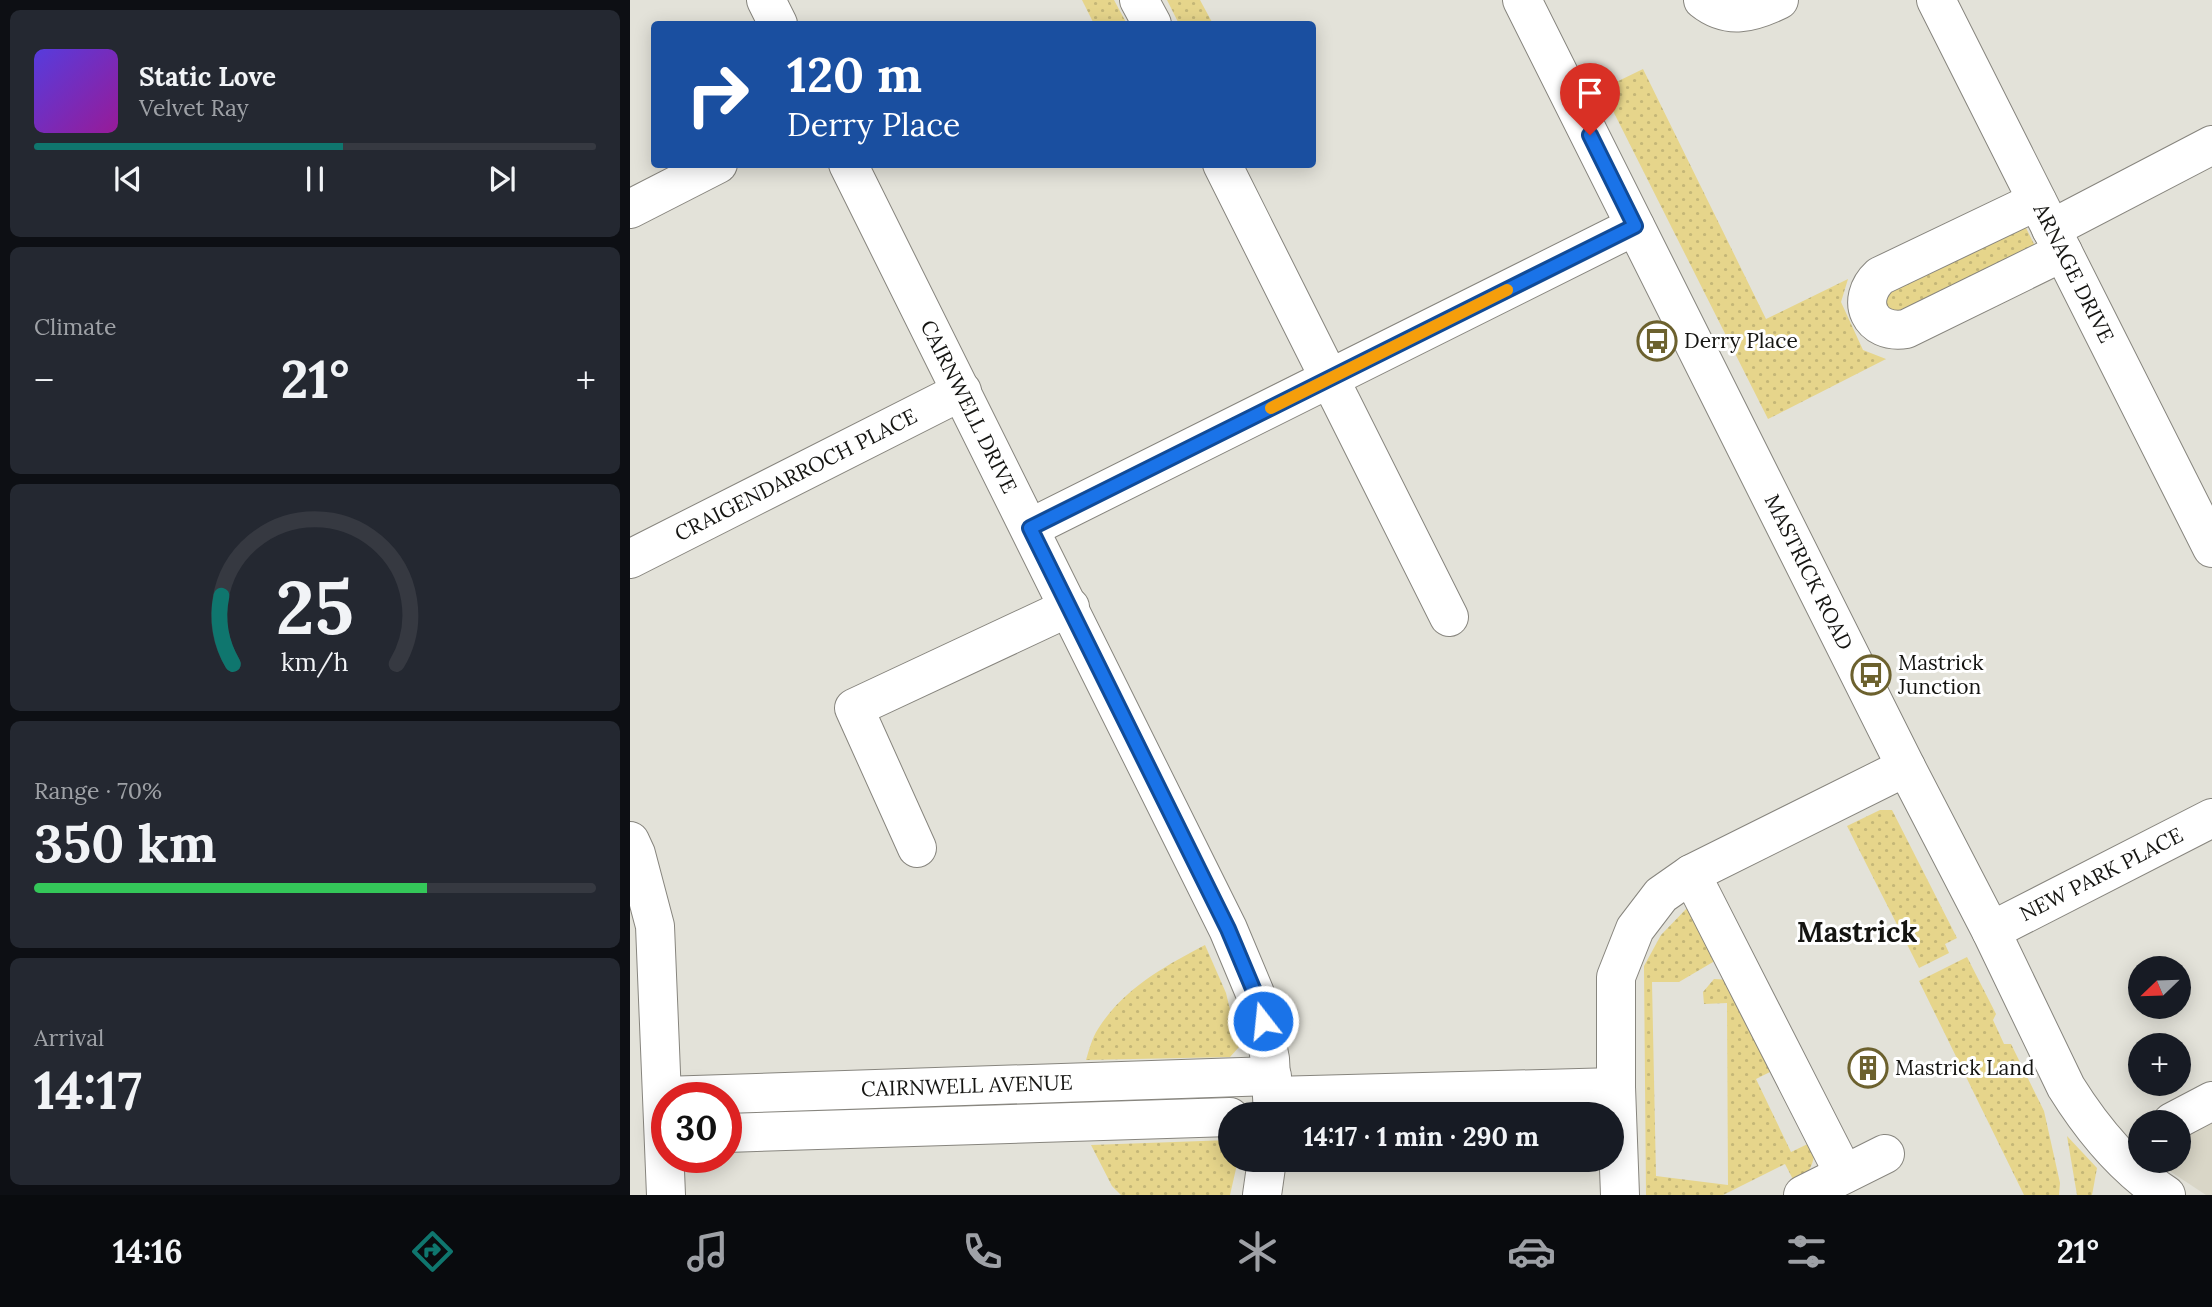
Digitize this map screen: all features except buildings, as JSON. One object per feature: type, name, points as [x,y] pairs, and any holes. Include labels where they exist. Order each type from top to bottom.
[{"type":"street","points":[[766,0],[776,21]]},
{"type":"street","points":[[1139,0],[1150,21]]},
{"type":"street","name":"MASTRICK ROAD","points":[[1522,0],[1906,766],[1992,931],[2067,1087],[2081,1110],[2142,1181]]},
{"type":"street","points":[[1703,0],[1716,10],[1742,13],[1779,0]]},
{"type":"street","name":"ARNAGE DRIVE","points":[[1936,0],[2051,227],[2202,504],[2212,548]]},
{"type":"street","points":[[2051,227],[2212,145]]},
{"type":"street","points":[[630,209],[710,168]]},
{"type":"street","name":"CAIRNWELL DRIVE","points":[[850,168],[1228,929],[1259,1003],[1273,1096]]},
{"type":"street","points":[[1224,168],[1450,617]]},
{"type":"street","points":[[1030,528],[1635,226]]},
{"type":"street","name":"CRAIGENDARROCH PLACE","points":[[630,559],[962,391]]},
{"type":"street","points":[[917,848],[854,708],[1070,607]]},
{"type":"street","points":[[1620,1195],[1616,977],[1635,929],[1661,895],[1691,874],[1906,766]]},
{"type":"street","name":"NEW PARK PLACE","points":[[1992,931],[2212,818]]},
{"type":"street","points":[[630,841],[655,926],[657,1082]]},
{"type":"street","points":[[1691,874],[1844,1174]]},
{"type":"street","name":"CAIRNWELL AVENUE","points":[[742,1116],[1273,1096],[1616,1087]]},
{"type":"street","points":[[2191,1112],[2212,1101]]},
{"type":"street","name":"CAIRNWELL AVENUE","points":[[742,1132],[1218,1117]]},
{"type":"street","points":[[1802,1195],[1885,1154]]},
{"type":"street","points":[[1262,1195],[1266,1172]]},
{"type":"street","points":[[663,1173],[666,1195]]},
{"type":"shaded area","points":[[1082,0],[1114,0],[1125,21],[1092,21]]},
{"type":"shaded area","points":[[1167,0],[1200,0],[1211,21],[1178,21]]},
{"type":"shaded area","points":[[1643,69],[1766,319],[1848,279],[1841,302],[1863,350],[1886,359],[1768,419],[1602,89]]},
{"type":"shaded area","points":[[2024,224],[2038,252],[1893,320],[1884,300],[1890,292]]},
{"type":"shaded area","points":[[1880,810],[1892,810],[1957,938],[1945,944],[1949,953],[1919,968],[1847,826]]},
{"type":"shaded area","points":[[1689,906],[1716,949],[1713,962],[1679,982],[1652,982],[1656,1176],[1728,1185],[1727,1003],[1704,1004],[1703,992],[1714,979],[1733,980],[1778,1068],[1756,1079],[1791,1152],[1814,1141],[1811,1166],[1796,1185],[1785,1164],[1723,1195],[1646,1195],[1644,966],[1661,935]]},
{"type":"shaded area","points":[[1205,945],[1226,993],[1239,1047],[1230,1057],[1086,1060],[1096,1033],[1108,1015],[1132,990],[1160,970]]},
{"type":"shaded area","points":[[1967,957],[1996,1014],[1993,1020],[2004,1044],[2011,1044],[2044,1111],[2060,1183],[2059,1195],[2024,1195],[1919,981]]},
{"type":"shaded area","points":[[2212,1086],[2212,1195],[2206,1195],[2173,1173],[2191,1173],[2191,1110],[2167,1110]]},
{"type":"shaded area","points":[[2067,1136],[2097,1168],[2092,1195],[2077,1195]]},
{"type":"shaded area","points":[[1218,1140],[1218,1172],[1235,1172],[1230,1195],[1121,1195],[1112,1186],[1091,1145]]},
{"type":"slow traffic","points":[[1271,408],[1507,290]]},
{"type":"place","name":"Derry Place","points":[[1657,341]]},
{"type":"place","name":"Mastrick Junction","points":[[1871,675]]},
{"type":"place","name":"Mastrick Land","points":[[1868,1068]]},
{"type":"district","name":"Mastrick","points":[[1857,932]]},
{"type":"route","points":[[1263,1021],[1259,1003],[1228,929],[1030,528],[1635,226],[1590,135]]}]
